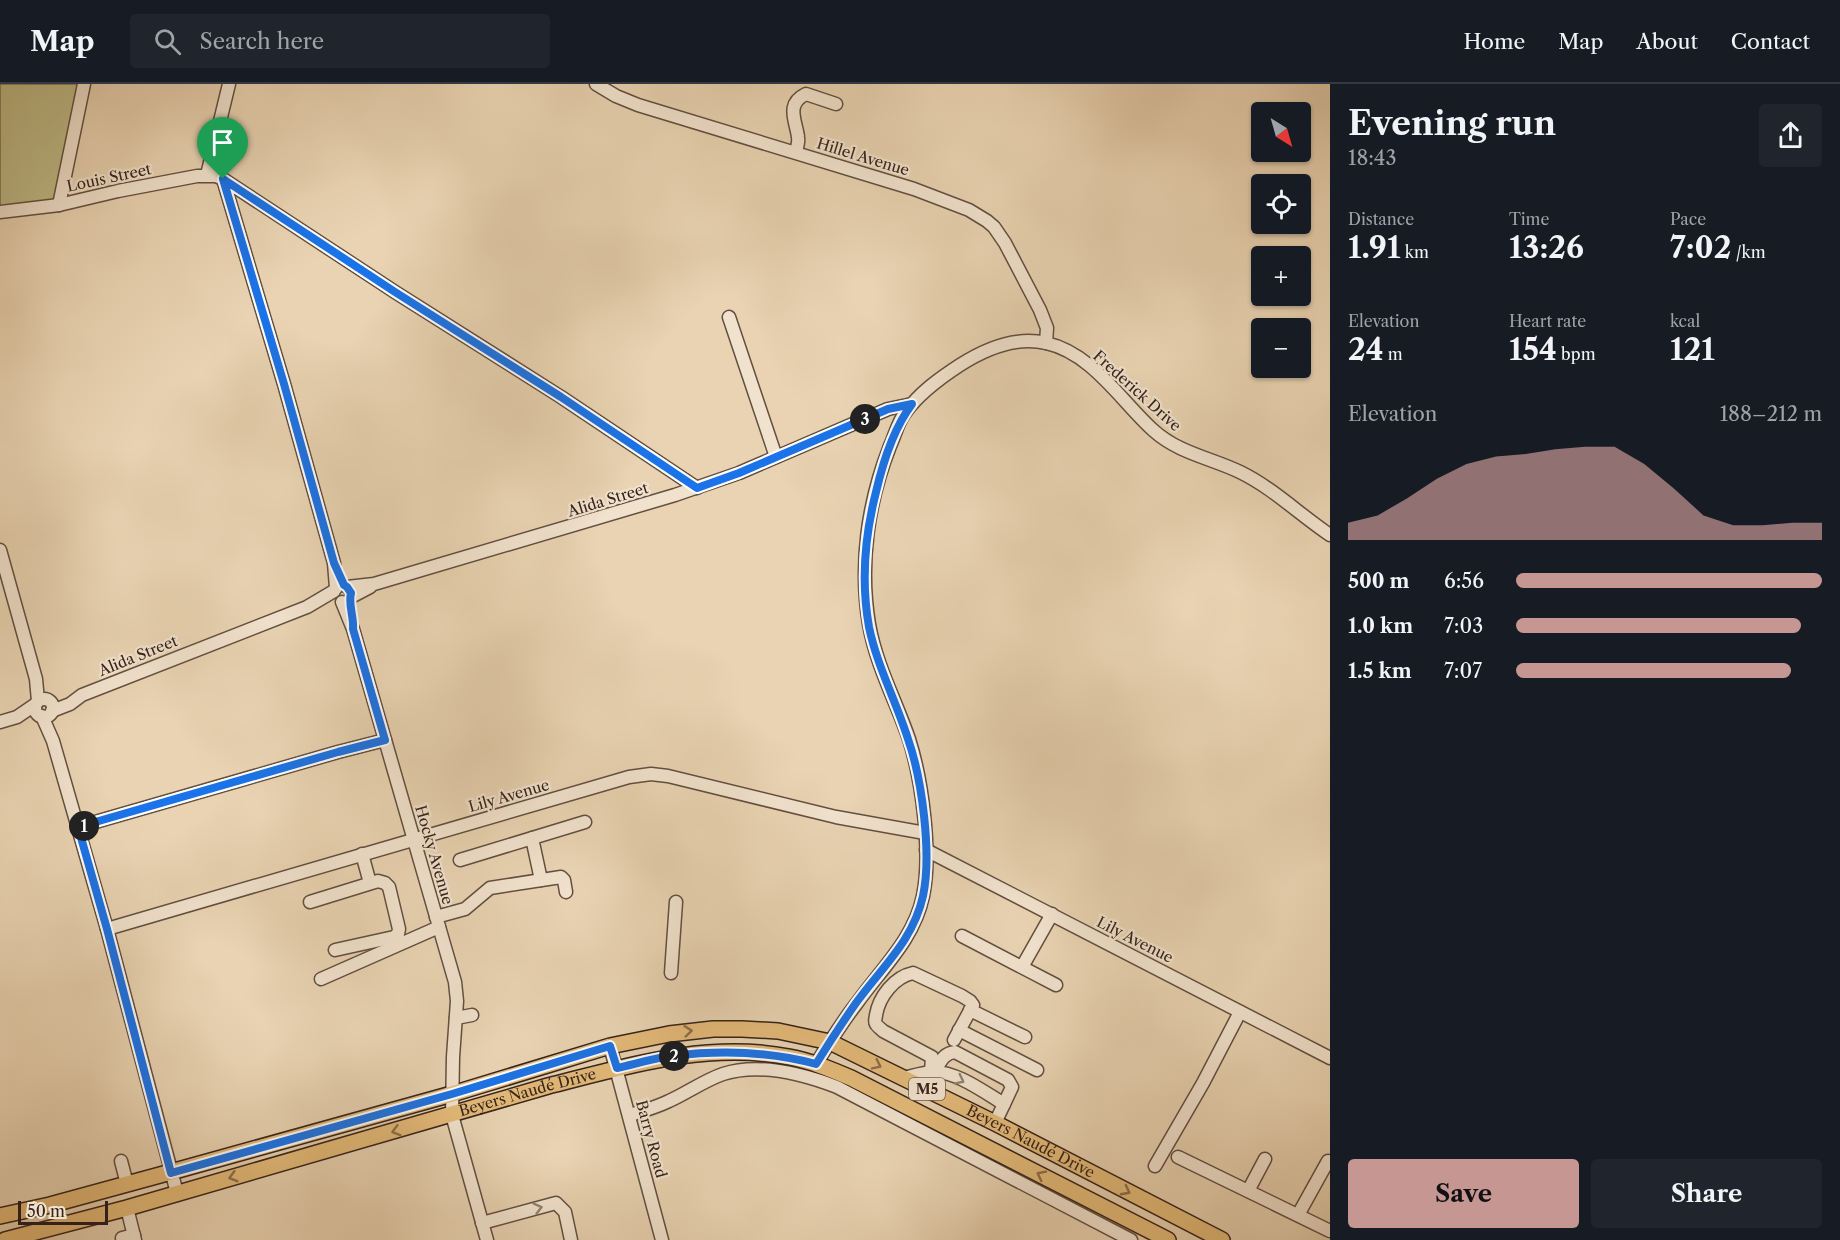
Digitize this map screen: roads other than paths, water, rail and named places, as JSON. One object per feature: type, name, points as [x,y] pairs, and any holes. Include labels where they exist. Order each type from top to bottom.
[{"type":"main road","name":"Beyers Naudé Drive","points":[[0,1216],[171,1173],[452,1094],[610,1046],[669,1034],[712,1029],[778,1031],[830,1042],[995,1122],[1222,1240]]},
{"type":"main road","name":"Beyers Naudé Drive","points":[[5,1240],[23,1238],[548,1086],[670,1056],[724,1052],[790,1057],[816,1064],[851,1078],[1168,1240]]},
{"type":"street","points":[[58,205],[84,84]]},
{"type":"street","points":[[207,176],[229,84]]},
{"type":"street","name":"Hillel Avenue","points":[[596,84],[638,105],[915,189],[964,208],[987,221],[999,233],[1040,310],[1047,328],[1046,343]]},
{"type":"street","points":[[796,152],[798,138],[793,111],[798,99],[806,94],[836,104]]},
{"type":"street","name":"Louis Street","points":[[0,212],[58,205],[127,189],[207,176],[223,179]]},
{"type":"street","points":[[223,179],[561,397],[697,488]]},
{"type":"street","name":"Hocky Avenue","points":[[223,179],[284,384],[457,991],[452,1115],[487,1240]]},
{"type":"street","points":[[729,317],[776,457]]},
{"type":"street","name":"Frederick Drive","points":[[816,1064],[857,1002],[893,958],[912,927],[926,879],[925,833],[915,764],[908,738],[877,655],[869,628],[865,598],[866,535],[869,517],[882,468],[898,427],[912,404],[927,389],[954,369],[989,349],[1021,342],[1046,343],[1064,349],[1096,372],[1165,440],[1186,452],[1240,472],[1330,535]]},
{"type":"street","name":"Alida Street","points":[[0,722],[20,718],[82,695],[307,607],[312,608],[342,594],[697,488],[739,473],[888,409],[912,404]]},
{"type":"street","points":[[0,550],[107,929],[177,1193]]},
{"type":"street","points":[[78,827],[385,740]]},
{"type":"street","name":"Lily Avenue","points":[[107,929],[629,777],[651,774],[669,776],[877,825],[925,833]]},
{"type":"street","points":[[460,860],[585,822]]},
{"type":"street","points":[[532,838],[541,880]]},
{"type":"street","name":"Lily Avenue","points":[[926,850],[1330,1058]]},
{"type":"street","points":[[362,854],[370,883]]},
{"type":"street","points":[[321,979],[465,909],[490,888],[563,878],[566,892]]},
{"type":"street","points":[[310,902],[378,881],[389,887],[399,929],[398,934],[394,937],[335,950]]},
{"type":"street","points":[[671,974],[676,902]]},
{"type":"street","points":[[1022,967],[1052,914]]},
{"type":"street","points":[[962,936],[1056,985]]},
{"type":"street","points":[[933,1072],[932,1057],[876,1025],[878,1003],[890,988],[908,974],[913,973],[970,1001],[973,1005],[957,1035],[1037,1071]]},
{"type":"street","points":[[844,997],[857,1002]]},
{"type":"street","points":[[970,1010],[1025,1037]]},
{"type":"street","points":[[1155,1166],[1203,1083],[1240,1012]]},
{"type":"street","points":[[456,1018],[471,1015]]},
{"type":"street","name":"Barry Road","points":[[610,1046],[662,1240]]},
{"type":"street","points":[[933,1072],[943,1057],[956,1052],[1008,1080],[1012,1087],[995,1122]]},
{"type":"street","points":[[630,1115],[668,1102],[723,1074],[742,1070],[760,1070],[802,1076],[837,1087],[1131,1240]]},
{"type":"street","points":[[903,1078],[933,1072],[951,1075],[1004,1104]]},
{"type":"street","points":[[1178,1157],[1330,1231]]},
{"type":"street","points":[[1248,1191],[1265,1159]]},
{"type":"street","points":[[121,1161],[127,1184]]},
{"type":"street","points":[[1298,1215],[1328,1161]]},
{"type":"street","points":[[482,1223],[556,1203],[565,1212],[571,1240]]},
{"type":"street","points":[[127,1208],[130,1238]]},
{"type":"street","points":[[1328,1240],[1330,1236]]}]
